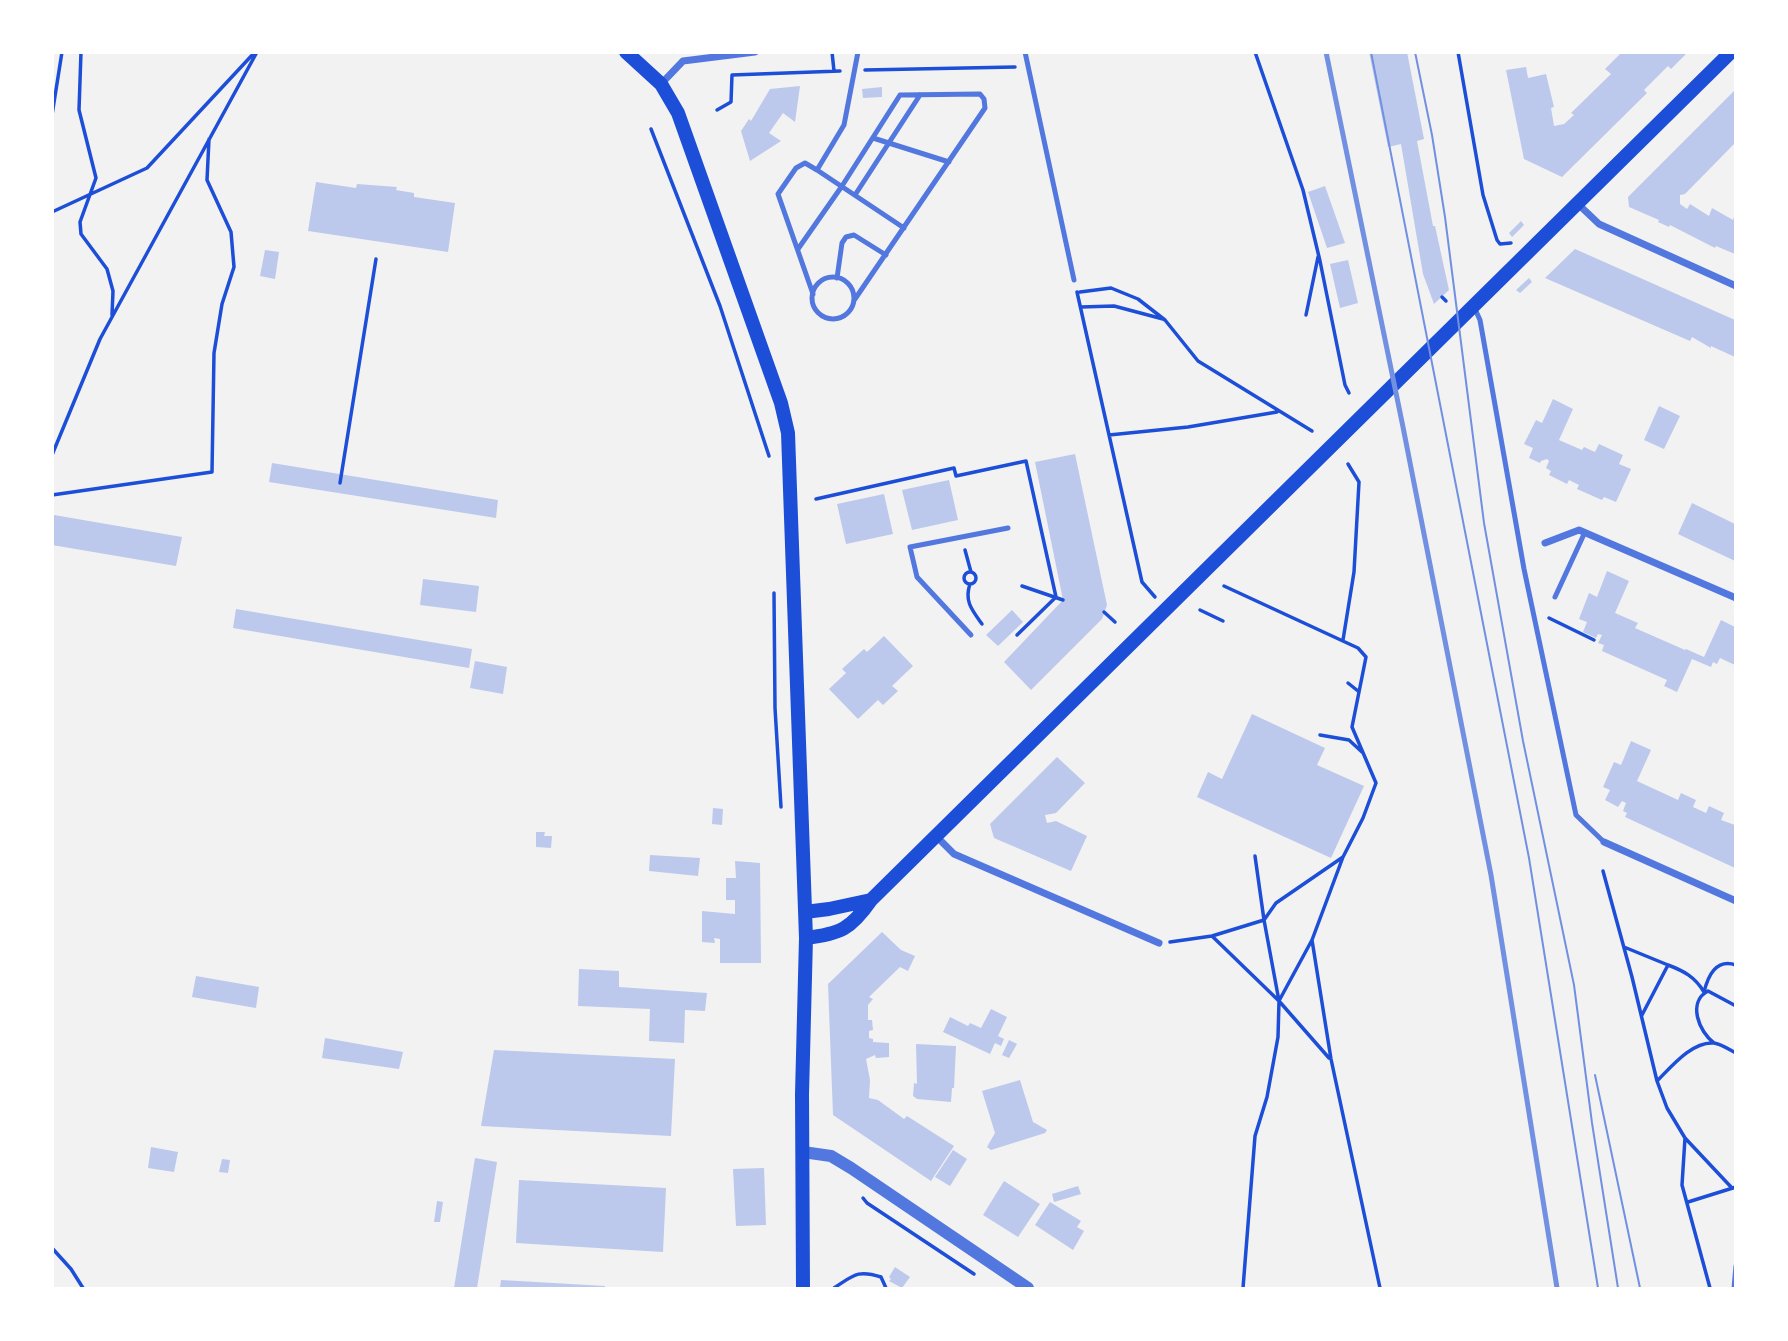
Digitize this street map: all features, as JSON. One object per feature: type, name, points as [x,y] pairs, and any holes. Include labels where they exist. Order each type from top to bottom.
[{"type":"main road","points":[[626,52],[662,84],[678,113],[781,404],[788,433],[806,938],[803,1289]]},
{"type":"main road","points":[[806,938],[839,932],[858,919],[871,900],[936,835],[1731,52]]},
{"type":"main road","points":[[805,912],[871,900]]},
{"type":"street","points":[[662,84],[683,61],[755,52]]},
{"type":"street","points":[[1577,203],[1599,224],[1735,286]]},
{"type":"street","points":[[1545,543],[1579,530],[1735,598]]},
{"type":"street","points":[[936,835],[954,853],[1159,943]]},
{"type":"street","points":[[1604,842],[1735,901]]},
{"type":"street","points":[[803,1152],[831,1156],[851,1168],[1028,1289]]},
{"type":"lane","points":[[817,170],[844,125],[858,52]]},
{"type":"lane","points":[[1025,52],[1074,280]]},
{"type":"lane","points":[[855,195],[921,94]]},
{"type":"lane","points":[[798,249],[842,186],[900,95],[980,94],[985,108],[886,255],[855,299],[850,312],[844,317],[824,317],[814,307],[813,294],[778,194],[796,168],[805,163],[842,186],[904,228]]},
{"type":"lane","points":[[873,138],[949,162]]},
{"type":"lane","points":[[837,278],[842,243],[846,237],[854,235],[886,255]]},
{"type":"lane","points":[[813,294],[825,279],[837,278],[852,288],[855,299]]},
{"type":"lane","points":[[1474,306],[1480,320],[1521,555],[1576,815],[1604,842]]},
{"type":"lane","points":[[971,635],[917,577],[910,547],[1009,528]]},
{"type":"lane","points":[[1555,597],[1585,532]]},
{"type":"lane","points":[[1734,1289],[1735,1266]]},
{"type":"path","points":[[52,115],[62,52]]},
{"type":"path","points":[[81,52],[79,110],[96,178],[80,222],[81,234],[107,269],[113,291],[112,317]]},
{"type":"path","points":[[52,212],[147,168],[256,52]]},
{"type":"path","points":[[52,456],[100,339],[256,52]]},
{"type":"path","points":[[832,52],[834,71]]},
{"type":"path","points":[[1255,52],[1303,190],[1345,385],[1349,393]]},
{"type":"path","points":[[1458,52],[1483,195],[1497,240],[1500,244],[1511,243]]},
{"type":"path","points":[[717,110],[731,102],[732,75],[1011,66],[1028,69]]},
{"type":"path","points":[[651,129],[720,306],[769,451],[770,463]]},
{"type":"path","points":[[52,495],[212,472],[214,353],[222,304],[234,267],[231,232],[207,180],[209,139]]},
{"type":"path","points":[[1306,314],[1319,255]]},
{"type":"path","points":[[340,483],[376,259]]},
{"type":"path","points":[[1074,280],[1142,583],[1148,592]]},
{"type":"path","points":[[1077,292],[1111,288],[1138,299],[1165,320],[1198,361],[1312,431]]},
{"type":"path","points":[[1081,307],[1114,306],[1165,320]]},
{"type":"path","points":[[1109,435],[1188,427],[1279,412]]},
{"type":"path","points":[[816,499],[954,468],[956,476],[1026,461],[1056,597]]},
{"type":"path","points":[[1343,641],[1354,572],[1359,482],[1348,464]]},
{"type":"path","points":[[972,535],[964,549],[971,572],[976,577],[967,592],[969,606],[982,624]]},
{"type":"path","points":[[970,584],[966,583],[964,577],[971,572]]},
{"type":"path","points":[[1022,586],[1063,600]]},
{"type":"path","points":[[1224,586],[1358,648],[1366,657],[1352,727],[1376,783],[1363,818],[1343,857],[1312,940],[1279,1001]]},
{"type":"path","points":[[774,588],[775,708],[781,807]]},
{"type":"path","points":[[1017,635],[1056,597]]},
{"type":"path","points":[[1555,597],[1547,617],[1594,640]]},
{"type":"path","points":[[1200,610],[1223,621]]},
{"type":"path","points":[[1104,612],[1115,622]]},
{"type":"path","points":[[1348,682],[1359,691]]},
{"type":"path","points":[[1320,736],[1349,740],[1363,753]]},
{"type":"path","points":[[1243,1289],[1255,1136],[1278,1037],[1279,1001],[1255,856]]},
{"type":"path","points":[[1159,943],[1212,936],[1264,920],[1276,903],[1343,857]]},
{"type":"path","points":[[1603,871],[1657,1081],[1667,1108],[1685,1139],[1734,1188],[1688,1202]]},
{"type":"path","points":[[1212,936],[1279,1001],[1331,1059]]},
{"type":"path","points":[[1312,940],[1331,1059],[1380,1289]]},
{"type":"path","points":[[1624,947],[1689,974],[1704,992],[1714,993],[1735,1006]]},
{"type":"path","points":[[1735,965],[1728,962],[1717,965],[1707,980],[1698,1003],[1700,1030],[1714,1043],[1735,1053]]},
{"type":"path","points":[[1641,1015],[1668,965]]},
{"type":"path","points":[[1657,1081],[1683,1056],[1714,1043]]},
{"type":"path","points":[[1685,1139],[1682,1185],[1710,1289]]},
{"type":"path","points":[[857,1191],[866,1203],[974,1274]]},
{"type":"path","points":[[52,1248],[71,1269],[83,1289]]},
{"type":"path","points":[[834,1289],[844,1280],[867,1272],[881,1277],[886,1289]]},
{"type":"building","points":[[1369,52],[1407,52],[1424,139],[1417,141],[1433,226],[1449,290],[1434,304],[1423,274],[1401,144],[1388,147]]},
{"type":"building","points":[[1622,52],[1688,52],[1671,69],[1668,66],[1644,90],[1647,93],[1562,177],[1524,159],[1506,70],[1526,67],[1528,78],[1546,74],[1554,107],[1551,108],[1554,126],[1564,124],[1574,115],[1571,113],[1611,74],[1605,69]]},
{"type":"building","points":[[800,86],[795,122],[783,113],[769,133],[781,141],[750,161],[741,131],[749,119],[751,121],[770,89]]},
{"type":"building","points":[[882,87],[882,97],[863,98],[862,89]]},
{"type":"building","points":[[1735,90],[1735,143],[1685,194],[1680,195],[1680,204],[1687,209],[1690,204],[1709,216],[1712,208],[1733,220],[1735,214],[1735,254],[1716,246],[1715,248],[1629,207],[1628,197]]},
{"type":"building","points":[[316,182],[356,188],[357,184],[397,187],[396,190],[414,193],[414,197],[455,203],[448,252],[308,231]]},
{"type":"building","points":[[1325,186],[1345,243],[1327,248],[1308,192]]},
{"type":"building","points":[[1521,221],[1524,225],[1512,237],[1509,233]]},
{"type":"building","points":[[1575,249],[1735,320],[1735,357],[1692,337],[1690,341],[1545,278]]},
{"type":"building","points":[[265,250],[279,252],[275,279],[260,276]]},
{"type":"building","points":[[1348,260],[1358,303],[1340,308],[1330,264]]},
{"type":"building","points":[[1529,278],[1532,282],[1520,293],[1516,290]]},
{"type":"building","points":[[1553,399],[1573,409],[1559,440],[1582,450],[1584,447],[1595,452],[1599,444],[1623,455],[1619,464],[1631,469],[1616,502],[1604,497],[1602,500],[1577,489],[1579,485],[1569,480],[1567,484],[1549,475],[1551,471],[1546,468],[1549,461],[1547,459],[1540,463],[1529,458],[1533,448],[1524,444],[1536,420],[1542,423]]},
{"type":"building","points":[[1659,406],[1680,416],[1664,449],[1644,440]]},
{"type":"building","points":[[1075,454],[1107,605],[1102,619],[1031,690],[1004,662],[1063,600],[1035,462]]},
{"type":"building","points":[[272,463],[498,500],[496,518],[269,482]]},
{"type":"building","points":[[949,480],[958,520],[912,530],[902,490]]},
{"type":"building","points":[[884,494],[893,534],[846,544],[837,504]]},
{"type":"building","points":[[1692,503],[1735,524],[1735,561],[1678,534]]},
{"type":"building","points":[[54,515],[182,537],[176,566],[52,545]]},
{"type":"building","points":[[1607,571],[1629,581],[1615,613],[1638,623],[1635,628],[1685,650],[1704,657],[1721,620],[1735,627],[1735,665],[1720,658],[1717,664],[1713,662],[1711,667],[1692,659],[1677,692],[1664,686],[1667,680],[1602,651],[1604,645],[1598,643],[1602,635],[1598,634],[1596,638],[1583,632],[1587,622],[1579,619],[1589,593],[1597,597]]},
{"type":"building","points":[[423,579],[479,586],[476,612],[420,605]]},
{"type":"building","points":[[236,609],[472,649],[469,668],[233,628]]},
{"type":"building","points":[[1012,610],[1023,622],[998,646],[986,635]]},
{"type":"building","points":[[884,636],[913,666],[892,686],[898,691],[883,705],[878,700],[858,719],[829,689],[846,673],[842,669],[864,649],[867,652]]},
{"type":"building","points":[[475,661],[507,667],[503,694],[470,688]]},
{"type":"building","points":[[1252,714],[1325,748],[1317,765],[1364,786],[1331,858],[1197,797],[1208,772],[1222,779]]},
{"type":"building","points":[[1631,741],[1651,750],[1637,781],[1678,800],[1681,793],[1696,800],[1693,807],[1706,813],[1709,806],[1724,813],[1721,820],[1735,825],[1735,868],[1625,817],[1627,813],[1623,811],[1626,803],[1622,801],[1618,807],[1605,800],[1610,790],[1603,787],[1614,762],[1621,765]]},
{"type":"building","points":[[1057,757],[1085,783],[1056,813],[1045,815],[1047,823],[1056,821],[1087,836],[1071,871],[994,838],[990,824]]},
{"type":"building","points":[[713,808],[723,809],[722,825],[712,824]]},
{"type":"building","points":[[536,832],[545,832],[544,836],[552,836],[551,848],[536,847]]},
{"type":"building","points":[[650,855],[700,858],[698,876],[649,871]]},
{"type":"building","points":[[735,861],[760,863],[761,963],[720,963],[720,939],[714,938],[715,943],[702,942],[702,911],[735,914],[735,900],[726,900],[726,878],[736,878]]},
{"type":"building","points":[[882,932],[901,950],[915,956],[908,971],[900,967],[869,997],[873,999],[868,1005],[868,1020],[872,1020],[873,1030],[869,1031],[869,1038],[873,1039],[873,1042],[889,1043],[889,1057],[876,1058],[875,1055],[866,1059],[870,1080],[869,1098],[878,1100],[904,1119],[907,1116],[954,1146],[931,1181],[833,1115],[828,984]]},
{"type":"building","points":[[579,969],[619,971],[619,987],[707,993],[705,1011],[685,1010],[684,1043],[649,1041],[650,1009],[578,1006]]},
{"type":"building","points":[[196,976],[259,987],[256,1008],[192,997]]},
{"type":"building","points":[[991,1009],[1007,1017],[998,1036],[1004,1039],[1001,1046],[995,1043],[990,1054],[943,1032],[950,1017],[968,1026],[970,1023],[981,1028]]},
{"type":"building","points":[[325,1038],[403,1052],[399,1069],[322,1058]]},
{"type":"building","points":[[1009,1040],[1017,1044],[1009,1058],[1002,1055]]},
{"type":"building","points":[[916,1044],[956,1046],[951,1102],[917,1099],[913,1096],[914,1083],[917,1084]]},
{"type":"building","points":[[494,1050],[675,1059],[671,1136],[481,1126]]},
{"type":"building","points":[[1020,1080],[1033,1122],[1047,1130],[1045,1133],[991,1150],[987,1147],[995,1133],[982,1091]]},
{"type":"building","points":[[151,1147],[178,1152],[174,1172],[148,1168]]},
{"type":"building","points":[[953,1150],[967,1159],[950,1186],[935,1177]]},
{"type":"building","points":[[475,1158],[497,1162],[477,1288],[454,1288]]},
{"type":"building","points":[[222,1159],[230,1160],[228,1173],[219,1172]]},
{"type":"building","points":[[764,1168],[766,1225],[736,1226],[733,1169]]},
{"type":"building","points":[[519,1180],[666,1188],[663,1252],[516,1243]]},
{"type":"building","points":[[1004,1181],[1040,1204],[1018,1237],[983,1215]]},
{"type":"building","points":[[1078,1186],[1081,1194],[1054,1202],[1052,1194]]},
{"type":"building","points":[[437,1201],[443,1202],[440,1222],[434,1222]]},
{"type":"building","points":[[1050,1202],[1081,1221],[1077,1227],[1084,1231],[1073,1250],[1035,1225]]},
{"type":"building","points":[[895,1267],[910,1277],[902,1288],[889,1281]]},
{"type":"building","points":[[501,1280],[605,1286],[605,1288],[500,1288]]},
{"type":"tram line","points":[[1371,52],[1529,858],[1598,1288]]},
{"type":"tram line","points":[[1415,52],[1445,217],[1484,523],[1523,741],[1574,985],[1618,1288]]},
{"type":"tram line","points":[[1595,1075],[1640,1288]]},
{"type":"railway","points":[[1326,52],[1491,875],[1557,1288]]}]
